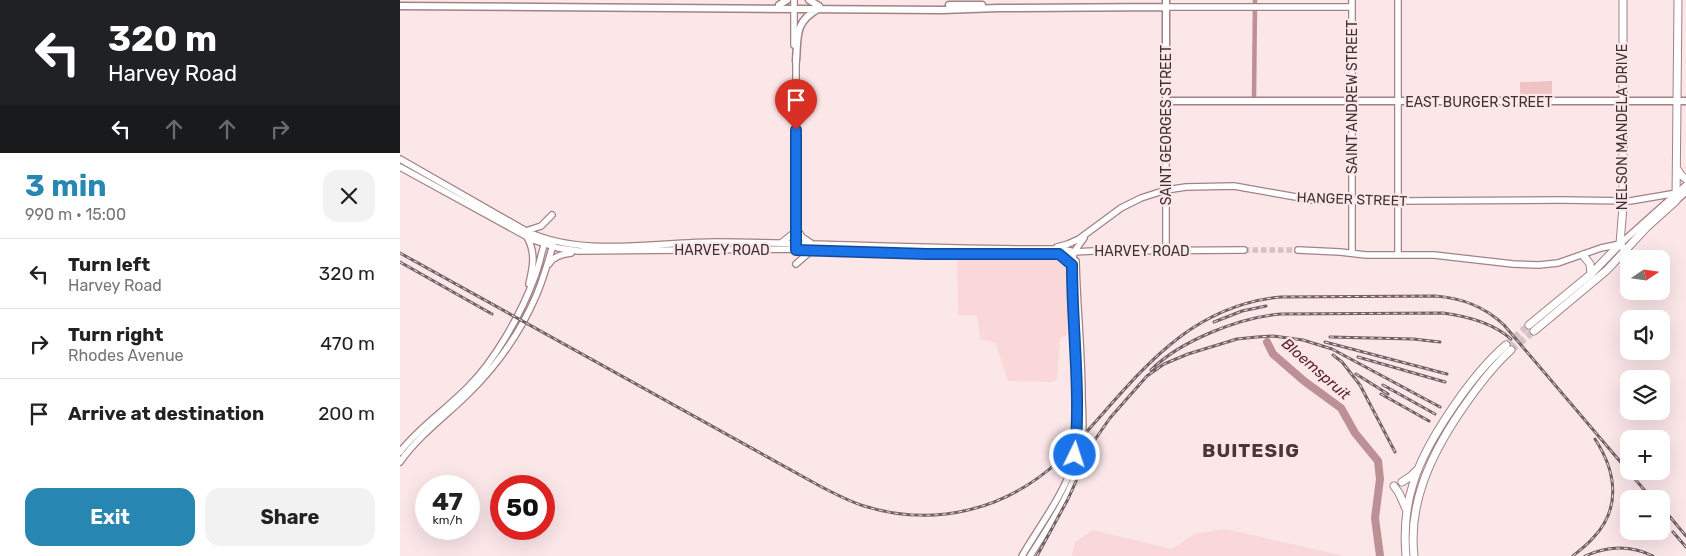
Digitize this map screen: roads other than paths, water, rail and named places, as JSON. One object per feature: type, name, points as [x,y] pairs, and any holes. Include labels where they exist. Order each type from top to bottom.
[{"type":"highway","name":"NELSON MANDELA DRIVE","points":[[1620,244],[1623,201],[1623,0]]},
{"type":"highway","points":[[1627,250],[1646,228],[1676,201],[1678,0]]},
{"type":"highway","points":[[1676,169],[1686,179]]},
{"type":"highway","points":[[1529,325],[1591,274],[1620,244],[1625,250]]},
{"type":"highway","points":[[1583,256],[1590,264],[1591,274]]},
{"type":"highway","points":[[1534,331],[1620,257]]},
{"type":"highway","points":[[1406,556],[1405,542],[1408,512],[1412,488],[1421,465],[1445,421],[1464,393],[1487,363],[1508,347],[1467,402],[1430,461],[1422,484],[1415,515],[1413,533],[1414,556]]},
{"type":"highway","points":[[1402,482],[1411,476],[1421,465]]},
{"type":"highway","points":[[1394,486],[1408,512]]},
{"type":"main road","points":[[779,5],[787,0]]},
{"type":"main road","points":[[809,0],[819,7]]},
{"type":"main road","points":[[1398,0],[1398,254]]},
{"type":"main road","points":[[486,6],[494,4],[796,5],[878,8],[976,5],[998,8],[1166,4],[1266,7],[1352,3]]},
{"type":"main road","name":"SAINT ANDREW STREET","points":[[1352,3],[1352,254]]},
{"type":"main road","name":"SAINT GEORGES STREET","points":[[1166,4],[1166,250]]},
{"type":"main road","points":[[400,6],[486,6],[511,8],[796,5]]},
{"type":"main road","points":[[796,5],[796,246]]},
{"type":"main road","points":[[796,61],[801,23],[807,15],[819,7]]},
{"type":"main road","name":"EAST BURGER STREET","points":[[1166,101],[1686,102]]},
{"type":"main road","name":"HARVEY ROAD","points":[[400,159],[526,234]]},
{"type":"main road","name":"HARVEY ROAD","points":[[400,168],[526,234],[545,242],[578,251],[796,246],[1059,254],[1093,251],[1244,250]]},
{"type":"main road","points":[[1298,250],[1366,255],[1446,255],[1513,264],[1539,265],[1558,263],[1583,256],[1601,248],[1620,244],[1686,184]]},
{"type":"main road","name":"HANGER STREET","points":[[1043,249],[1072,243],[1132,202],[1141,198],[1166,190],[1217,185],[1234,186],[1313,200],[1352,201],[1623,201],[1640,200],[1677,192]]},
{"type":"main road","points":[[1676,201],[1686,192]]},
{"type":"main road","points":[[525,300],[534,262],[533,251],[526,234],[542,226],[552,215]]},
{"type":"main road","points":[[1022,556],[1063,488],[1075,455],[1076,374],[1072,265],[1074,252],[1097,226]]},
{"type":"main road","points":[[781,243],[796,229]]},
{"type":"main road","points":[[796,229],[812,247],[796,264]]},
{"type":"main road","points":[[400,452],[477,378],[495,352],[525,300],[537,272],[545,242]]},
{"type":"main road","name":"HARVEY ROAD","points":[[553,244],[598,246],[697,242],[781,243],[796,246]]},
{"type":"main road","points":[[536,296],[553,244]]},
{"type":"main road","points":[[1043,249],[1060,249],[1074,252]]},
{"type":"main road","name":"HARVEY ROAD","points":[[927,251],[1043,249]]},
{"type":"main road","points":[[400,462],[417,441],[468,394],[494,366],[520,328],[545,281],[550,262],[561,255],[578,251]]},
{"type":"main road","points":[[1076,259],[1082,254],[1093,251]]},
{"type":"main road","points":[[1030,556],[1059,508],[1073,480],[1079,463],[1082,444],[1082,374],[1076,259],[1074,252]]},
{"type":"main road","points":[[1059,254],[1072,265]]},
{"type":"waterway","name":"Bloemspruit","points":[[1254,99],[1255,0]]},
{"type":"waterway","name":"Bloemspruit","points":[[1267,342],[1273,354],[1304,381],[1341,408],[1355,433],[1378,461],[1380,479],[1375,518],[1380,556]]},
{"type":"tunnel","points":[[1244,250],[1298,250]]},
{"type":"tunnel","points":[[1506,345],[1529,325]]},
{"type":"tunnel","points":[[1511,350],[1534,331]]},
{"type":"railway","points":[[400,253],[841,497],[864,506],[891,512],[917,515],[943,514],[968,510],[993,502],[1017,491],[1039,477],[1060,460],[1132,381],[1182,335],[1211,317],[1244,304],[1281,297],[1435,296],[1463,301],[1480,308],[1504,325],[1644,490]]},
{"type":"railway","points":[[400,262],[492,314]]},
{"type":"railway","points":[[1214,322],[1242,311],[1266,306]]},
{"type":"railway","points":[[1151,370],[1178,349],[1212,332],[1247,320],[1281,314],[1443,313],[1479,321],[1504,333],[1511,339]]},
{"type":"railway","points":[[1037,556],[1068,499],[1094,441],[1110,418],[1147,376],[1164,364],[1188,354],[1237,339],[1273,336],[1303,340],[1332,349],[1440,407]]},
{"type":"railway","points":[[1330,337],[1413,339],[1440,342]]},
{"type":"railway","points":[[1325,342],[1447,374]]},
{"type":"railway","points":[[1333,355],[1342,362],[1360,385],[1395,452]]},
{"type":"railway","points":[[1358,357],[1445,382]]},
{"type":"railway","points":[[1356,374],[1388,394]]},
{"type":"railway","points":[[1383,385],[1435,414]]},
{"type":"railway","points":[[1381,394],[1429,421]]},
{"type":"railway","points":[[1573,556],[1591,541],[1602,526],[1612,502],[1613,489],[1608,464],[1595,439]]},
{"type":"railway","points":[[1670,517],[1686,536]]},
{"type":"railway","points":[[1673,532],[1686,547]]},
{"type":"railway","points":[[1585,556],[1602,550],[1619,548],[1645,552],[1653,556]]},
{"type":"district","name":"BUITESIG","points":[[1251,450]]}]
